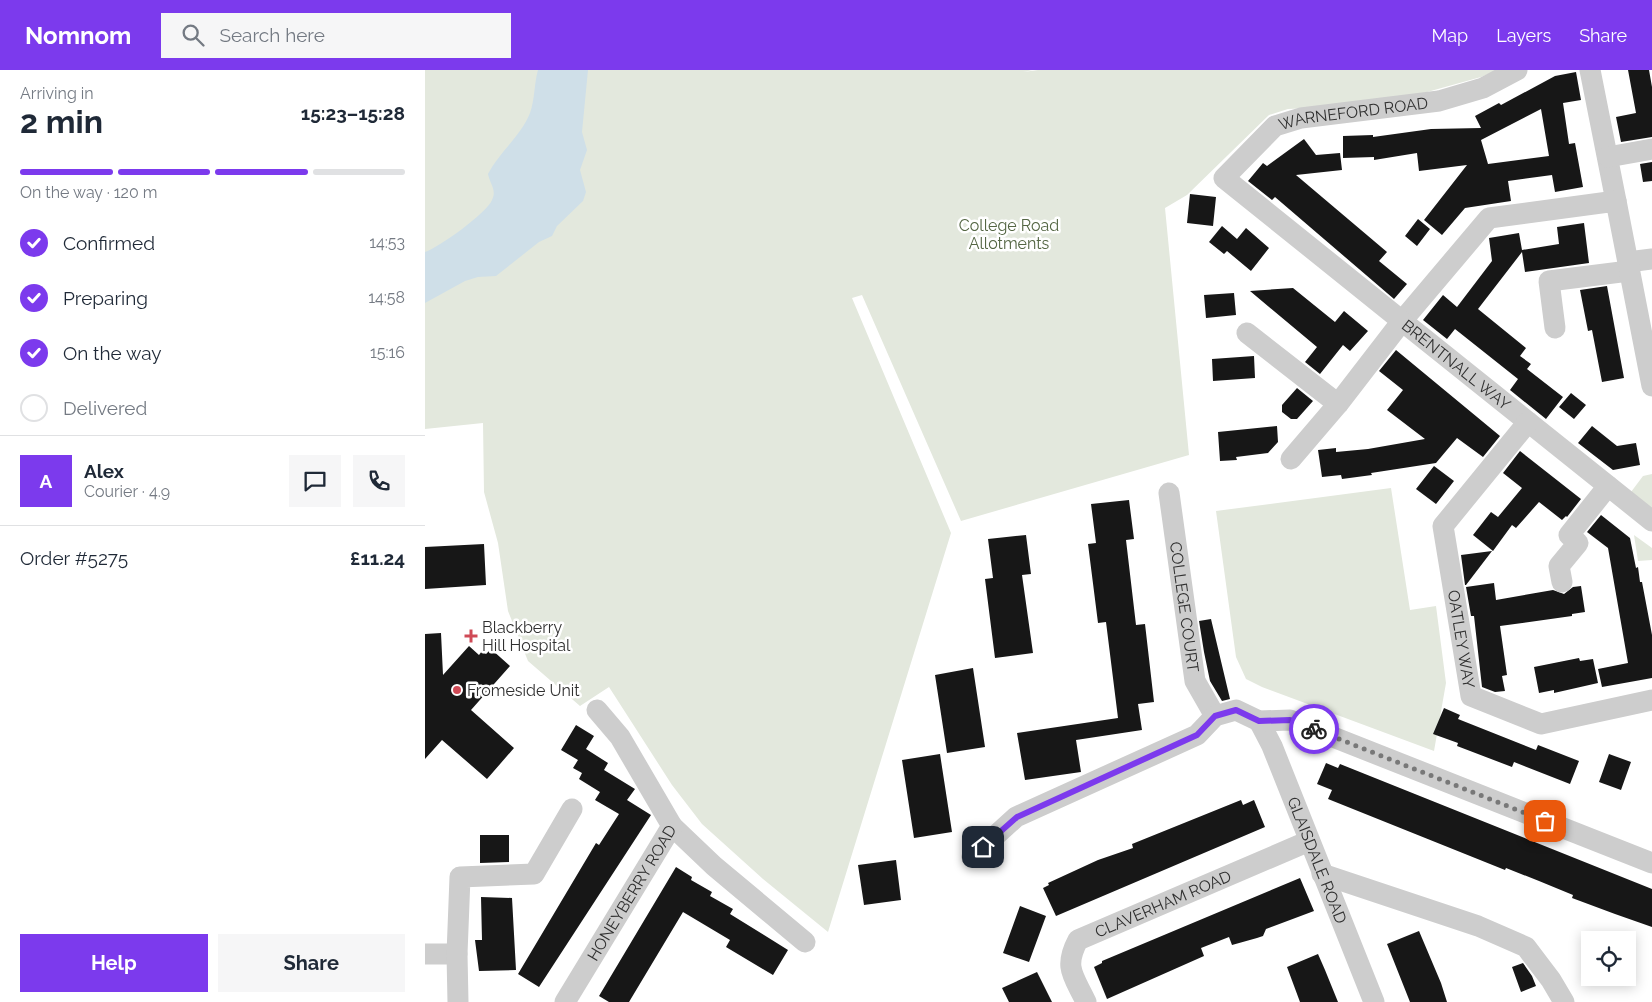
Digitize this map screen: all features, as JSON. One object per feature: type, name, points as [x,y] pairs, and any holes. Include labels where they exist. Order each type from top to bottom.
[{"type":"street","name":"WARNEFORD ROAD","points":[[1402,321],[1224,178],[1275,126],[1301,118],[1439,101],[1483,88],[1517,70]]},
{"type":"street","points":[[1590,70],[1629,266],[1648,339],[1652,386]]},
{"type":"street","points":[[1608,157],[1652,149]]},
{"type":"street","name":"BRENTNALL WAY","points":[[1616,200],[1489,218],[1402,321],[1652,521]]},
{"type":"street","points":[[1555,328],[1549,281],[1629,266],[1652,259]]},
{"type":"street","points":[[1291,459],[1338,404],[1402,321]]},
{"type":"street","points":[[1247,333],[1338,404]]},
{"type":"street","name":"OATLEY WAY","points":[[1528,422],[1443,526],[1471,696],[1541,724],[1652,700]]},
{"type":"street","points":[[1562,582],[1559,566],[1578,543],[1569,535],[1608,486]]},
{"type":"street","name":"COLLEGE COURT","points":[[1169,493],[1195,681],[1215,716]]},
{"type":"street","name":"HONEYBERRY ROAD","points":[[565,1002],[673,826],[620,737],[597,710]]},
{"type":"street","points":[[972,857],[1017,817],[1197,735],[1215,716],[1236,710],[1259,721],[1290,720],[1652,863]]},
{"type":"street","name":"GLAISDALE ROAD","points":[[1259,721],[1272,746],[1374,1002]]},
{"type":"street","points":[[458,1002],[457,954],[460,877],[534,874],[572,809]]},
{"type":"street","points":[[673,826],[714,866],[805,942]]},
{"type":"street","name":"CLAVERHAM ROAD","points":[[1086,1002],[1071,970],[1070,955],[1078,940],[1309,841]]},
{"type":"street","points":[[1322,874],[1479,926],[1526,947],[1551,980],[1564,1002]]},
{"type":"street","points":[[425,954],[457,954]]},
{"type":"green space","name":"College Road Allotments","points":[[425,70],[1033,70],[1023,72],[1038,70],[1498,70],[1481,77],[1420,94],[1331,107],[1288,109],[1269,115],[1187,195],[1165,208],[1189,455],[961,521],[862,295],[852,298],[951,533],[828,932],[763,879],[702,824],[672,785],[609,687],[580,706],[528,661],[508,611],[498,543],[484,492],[483,423],[425,429]]},
{"type":"green space","points":[[1652,474],[1652,510],[1628,496],[1643,476]]},
{"type":"green space","points":[[1391,488],[1410,610],[1436,606],[1446,683],[1434,751],[1262,687],[1246,679],[1236,657],[1216,511]]},
{"type":"green space","points":[[1634,535],[1652,548],[1652,560],[1638,561]]},
{"type":"shaded area","points":[[538,70],[588,70],[582,132],[587,150],[580,170],[586,192],[583,201],[557,226],[552,236],[539,242],[496,276],[478,277],[465,281],[425,303],[425,252],[461,229],[481,213],[492,200],[493,190],[488,174],[516,136],[530,113]]},
{"type":"building","points":[[1628,70],[1649,70],[1652,87],[1652,137],[1621,142],[1616,117],[1636,113]]},
{"type":"building","points":[[1576,72],[1581,100],[1563,103],[1569,144],[1575,143],[1583,187],[1555,192],[1552,175],[1508,181],[1511,201],[1465,208],[1442,235],[1424,220],[1467,165],[1419,171],[1417,153],[1374,160],[1374,157],[1343,158],[1343,136],[1373,135],[1373,137],[1431,129],[1481,128],[1475,116],[1499,103],[1501,105],[1555,76]],"holes":[[[1541,109],[1549,156],[1488,164],[1481,140]]]},
{"type":"building","points":[[1304,139],[1316,155],[1340,153],[1342,170],[1296,175],[1387,252],[1379,261],[1407,284],[1394,299],[1275,197],[1272,200],[1248,181],[1263,163],[1267,166]]},
{"type":"building","points":[[1652,162],[1652,181],[1643,182],[1640,164]]},
{"type":"building","points":[[1190,194],[1216,197],[1213,226],[1187,223]]},
{"type":"building","points":[[1418,219],[1430,229],[1417,246],[1405,236]]},
{"type":"building","points":[[1584,223],[1589,263],[1525,272],[1522,252],[1478,309],[1526,348],[1520,356],[1531,364],[1527,369],[1563,397],[1546,419],[1510,390],[1518,379],[1455,329],[1447,339],[1423,320],[1443,295],[1457,307],[1492,261],[1489,238],[1519,233],[1522,250],[1559,244],[1557,227]]},
{"type":"building","points":[[1222,226],[1237,239],[1246,228],[1269,248],[1251,271],[1227,251],[1224,254],[1209,242]]},
{"type":"building","points":[[1607,286],[1624,378],[1602,382],[1592,330],[1588,331],[1580,290]]},
{"type":"building","points":[[1293,288],[1335,322],[1344,311],[1368,331],[1350,351],[1343,345],[1320,374],[1305,362],[1317,347],[1250,291]]},
{"type":"building","points":[[1234,293],[1236,315],[1206,318],[1204,295]]},
{"type":"building","points":[[1396,350],[1500,436],[1483,457],[1457,438],[1436,463],[1342,479],[1341,475],[1322,477],[1318,450],[1336,448],[1336,452],[1368,449],[1425,439],[1387,410],[1403,390],[1379,371]]},
{"type":"building","points":[[1254,356],[1255,378],[1213,381],[1212,359]]},
{"type":"building","points":[[1297,388],[1313,401],[1297,419],[1291,419],[1282,412],[1282,405]]},
{"type":"building","points":[[1571,393],[1586,405],[1574,419],[1559,407]]},
{"type":"building","points":[[1277,426],[1278,442],[1268,453],[1236,457],[1237,460],[1220,461],[1218,432]]},
{"type":"building","points":[[1592,426],[1617,446],[1636,443],[1640,465],[1613,470],[1578,443]]},
{"type":"building","points":[[1520,451],[1581,499],[1567,517],[1562,520],[1539,502],[1516,528],[1512,525],[1493,551],[1473,535],[1491,512],[1498,517],[1522,488],[1503,473]]},
{"type":"building","points":[[1434,466],[1454,481],[1436,504],[1416,489]]},
{"type":"building","points":[[1129,500],[1134,539],[1126,540],[1136,625],[1145,624],[1154,702],[1138,704],[1142,730],[1076,740],[1081,772],[1025,780],[1017,733],[1118,718],[1106,622],[1098,623],[1088,544],[1096,543],[1091,504]]},
{"type":"building","points":[[1601,515],[1630,538],[1636,568],[1638,567],[1640,582],[1642,582],[1652,635],[1652,678],[1602,687],[1598,669],[1628,663],[1608,548],[1587,532]]},
{"type":"building","points":[[1026,535],[1031,574],[1022,575],[1033,653],[995,658],[985,579],[993,578],[988,539]]},
{"type":"building","points":[[484,544],[486,585],[425,589],[425,547]]},
{"type":"building","points":[[1492,551],[1466,585],[1465,585],[1461,555]]},
{"type":"building","points":[[1494,583],[1496,600],[1553,590],[1564,594],[1573,587],[1581,586],[1585,612],[1572,614],[1572,616],[1500,626],[1507,675],[1502,676],[1505,691],[1495,692],[1482,687],[1474,616],[1471,616],[1466,587]]},
{"type":"building","points":[[1211,619],[1230,699],[1222,701],[1210,681],[1199,621]]},
{"type":"building","name":"Fromeside Unit","points":[[441,633],[443,675],[469,646],[479,655],[482,651],[486,654],[491,649],[510,666],[471,710],[514,748],[487,779],[442,740],[425,759],[425,634]]},
{"type":"building","points":[[1579,658],[1580,661],[1593,659],[1598,683],[1554,693],[1554,690],[1539,693],[1534,667]]},
{"type":"building","points":[[973,668],[985,747],[947,753],[935,675]]},
{"type":"building","points":[[1444,708],[1460,715],[1458,719],[1536,750],[1538,745],[1579,761],[1570,784],[1514,762],[1512,767],[1457,746],[1458,743],[1433,734]]},
{"type":"building","points":[[576,725],[594,736],[586,749],[608,763],[604,770],[635,789],[627,800],[651,815],[539,987],[518,974],[596,843],[599,845],[619,814],[595,800],[600,792],[579,779],[582,773],[573,768],[578,760],[561,750]]},
{"type":"building","points":[[940,754],[952,832],[914,838],[902,760]]},
{"type":"building","points":[[1609,754],[1631,762],[1621,790],[1599,782]]},
{"type":"building","points":[[1326,763],[1338,768],[1340,764],[1652,889],[1652,927],[1572,898],[1573,895],[1539,881],[1506,868],[1505,870],[1328,799],[1332,790],[1317,784]]},
{"type":"building","points":[[1241,800],[1243,805],[1254,800],[1265,827],[1056,916],[1043,888],[1049,885],[1048,883],[1098,860],[1133,848],[1132,844]]},
{"type":"building","points":[[480,835],[509,835],[509,862],[480,863]]},
{"type":"building","points":[[896,860],[901,900],[864,905],[858,865]]},
{"type":"building","points":[[676,867],[692,877],[691,880],[712,892],[710,896],[733,909],[730,914],[788,950],[773,975],[726,947],[730,940],[683,912],[629,1002],[609,1002],[599,996]]},
{"type":"building","points":[[1300,878],[1314,911],[1266,929],[1263,936],[1257,938],[1232,945],[1229,937],[1201,948],[1204,956],[1107,999],[1094,967],[1102,963],[1102,961]]},
{"type":"building","points":[[481,897],[512,898],[516,970],[479,971],[475,940],[482,940]]},
{"type":"building","points":[[1020,906],[1046,916],[1029,962],[1003,953]]},
{"type":"building","points":[[1419,931],[1447,1002],[1410,1002],[1387,944]]},
{"type":"building","points":[[1318,954],[1338,1002],[1300,1002],[1287,967]]},
{"type":"building","points":[[1523,963],[1536,986],[1521,992],[1512,967]]},
{"type":"building","points":[[1037,972],[1052,1002],[1009,1002],[1002,988]]},
{"type":"way so far","points":[[1314,729],[1545,821]]},
{"type":"place","name":"Blackberry Hill Hospital","points":[[471,636]]},
{"type":"place","name":"Fromeside Unit","points":[[457,690]]},
{"type":"route","points":[[983,847],[1017,817],[1197,735],[1215,716],[1236,710],[1259,721],[1290,720],[1314,729]]}]
